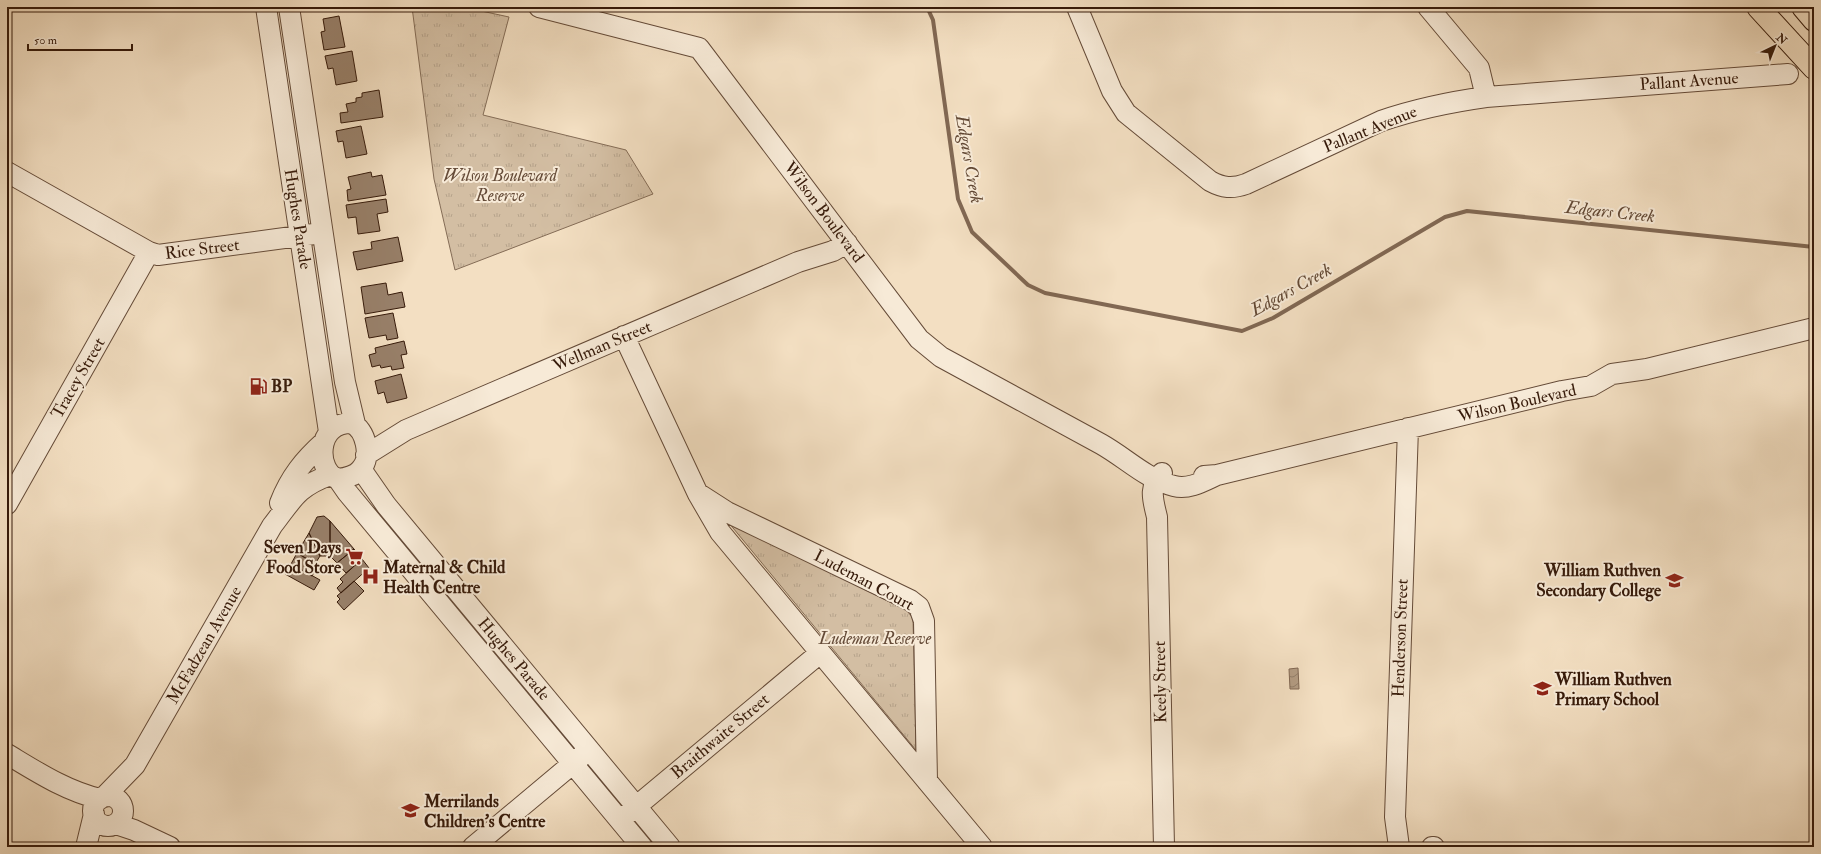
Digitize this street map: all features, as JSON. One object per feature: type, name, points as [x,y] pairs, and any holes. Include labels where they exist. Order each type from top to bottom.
[{"type":"main road","points":[[1758,7],[1813,67]]},
{"type":"main road","points":[[1803,7],[1814,20]]},
{"type":"street","name":"Hughes Parade","points":[[266,7],[301,236],[326,437]]},
{"type":"street","name":"Hughes Parade","points":[[289,7],[345,382],[359,429]]},
{"type":"street","name":"Wilson Boulevard","points":[[539,7],[699,48],[919,339],[941,357],[1103,446],[1132,456],[1160,478],[1173,476],[1185,477],[1217,475],[1562,390],[1591,386],[1612,374],[1647,369],[1814,328]]},
{"type":"street","name":"Pallant Avenue","points":[[1077,7],[1112,91],[1126,113],[1210,181],[1232,188],[1246,184],[1352,133],[1402,114],[1451,102],[1486,97],[1788,74]]},
{"type":"street","points":[[1428,7],[1479,68],[1486,97]]},
{"type":"street","name":"Rice Street","points":[[7,172],[149,252],[158,255],[322,233]]},
{"type":"street","name":"Wellman Street","points":[[359,429],[378,435],[406,430],[798,262],[833,251],[841,235]]},
{"type":"street","name":"Tracey Street","points":[[7,504],[149,252]]},
{"type":"street","points":[[624,336],[698,494],[720,532],[982,847]]},
{"type":"street","points":[[351,423],[359,429],[364,462],[354,474],[334,477],[325,463],[323,454],[326,437],[337,425],[351,423]]},
{"type":"street","name":"Henderson Street","points":[[1399,847],[1395,817],[1408,428]]},
{"type":"street","name":"Wellman Street","points":[[364,462],[406,430]]},
{"type":"street","name":"McFadzean Avenue","points":[[272,526],[285,490],[294,473],[326,437]]},
{"type":"street","name":"Hughes Parade","points":[[364,462],[386,505],[670,847]]},
{"type":"street","name":"Hughes Parade","points":[[334,477],[574,763],[642,847]]},
{"type":"street","name":"McFadzean Avenue","points":[[98,806],[135,765],[272,526],[300,490],[313,481],[334,477]]},
{"type":"street","name":"Keely Street","points":[[1160,478],[1152,492],[1156,517],[1164,847]]},
{"type":"street","name":"Ludeman Court","points":[[698,494],[727,512],[910,600],[919,608],[924,621],[927,781]]},
{"type":"street","name":"Braithwaite Street","points":[[620,820],[820,653]]},
{"type":"street","points":[[473,847],[590,750]]},
{"type":"street","points":[[7,754],[98,806]]},
{"type":"street","name":"McFadzean Avenue","points":[[92,847],[119,817],[135,765]]},
{"type":"street","points":[[86,847],[98,806],[114,798],[121,804],[119,817]]},
{"type":"street","points":[[98,806],[101,824],[119,817]]},
{"type":"street","points":[[119,817],[165,844]]},
{"type":"green space","name":"Wilson Boulevard Reserve","points":[[412,7],[463,7],[509,17],[483,115],[626,150],[653,194],[455,270],[434,179]]},
{"type":"green space","name":"Ludeman Reserve","points":[[724,517],[907,611],[913,618],[916,750]]},
{"type":"water","points":[[1298,668],[1299,689],[1290,689],[1289,669]]},
{"type":"building","points":[[339,16],[345,47],[324,50],[321,32],[325,31],[323,19]]},
{"type":"building","points":[[352,51],[357,81],[336,85],[333,68],[328,69],[325,56]]},
{"type":"building","points":[[379,90],[383,117],[341,123],[340,113],[348,112],[346,104],[356,102],[356,98],[362,97],[362,93]]},
{"type":"building","points":[[361,126],[367,154],[346,158],[343,141],[338,142],[336,131]]},
{"type":"building","points":[[371,172],[372,177],[382,175],[386,195],[348,201],[347,190],[351,189],[348,177]]},
{"type":"building","points":[[386,199],[388,212],[377,214],[380,231],[358,234],[356,217],[348,218],[346,205]]},
{"type":"building","points":[[398,237],[403,261],[357,270],[353,252],[372,249],[371,242]]},
{"type":"building","points":[[386,283],[388,295],[402,292],[405,307],[365,314],[361,287]]},
{"type":"building","points":[[393,313],[398,338],[387,340],[386,335],[369,338],[365,318]]},
{"type":"building","points":[[404,341],[407,354],[401,355],[404,368],[392,370],[391,366],[381,368],[380,365],[372,367],[369,355],[376,353],[375,348]]},
{"type":"building","points":[[401,374],[407,398],[387,403],[384,392],[378,394],[375,381]]},
{"type":"building","points":[[324,516],[330,521],[330,556],[320,556],[309,533],[317,517]]},
{"type":"building","points":[[330,521],[354,549],[337,563],[330,556]]},
{"type":"building","points":[[309,533],[320,556],[315,564],[297,553]]},
{"type":"building","points":[[354,549],[362,559],[346,573],[337,563]]},
{"type":"building","points":[[297,553],[318,565],[312,576],[291,564]]},
{"type":"building","points":[[362,559],[369,568],[341,593],[337,588],[343,582],[340,579]]},
{"type":"building","points":[[291,564],[320,580],[314,590],[285,574]]},
{"type":"building","points":[[354,581],[364,591],[344,610],[337,602],[340,599],[337,596]]},
{"type":"waterway","name":"Edgars Creek","points":[[927,7],[933,20],[958,199],[972,232],[1028,285],[1045,293],[1242,331],[1273,318],[1445,217],[1467,211],[1814,247]]},
{"type":"place","name":"BP","points":[[258,386]]},
{"type":"place","name":"Seven Days Food Store","points":[[354,557]]},
{"type":"place","name":"Maternal & Child Health Centre","points":[[370,577]]},
{"type":"place","name":"William Ruthven Secondary College","points":[[1674,580]]},
{"type":"place","name":"William Ruthven Primary School","points":[[1542,689]]},
{"type":"place","name":"Merrilands Children's Centre","points":[[411,811]]}]
